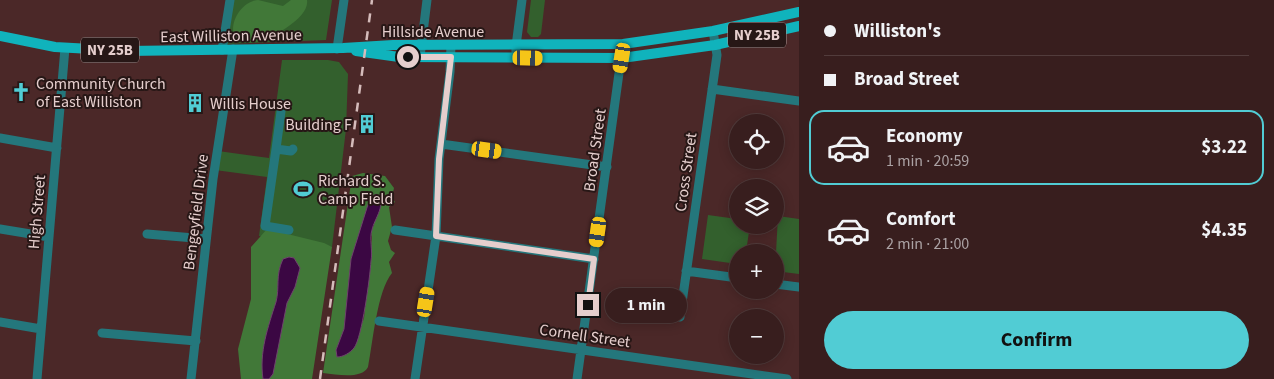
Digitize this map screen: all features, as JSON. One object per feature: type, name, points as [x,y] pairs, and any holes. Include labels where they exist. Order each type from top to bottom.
[{"type":"main road","name":"Hillside Avenue","points":[[340,48],[420,45],[623,44],[713,31],[799,12]]},
{"type":"main road","name":"Hillside Avenue","points":[[340,48],[384,56],[622,58],[715,45],[799,26]]},
{"type":"main road","name":"East Williston Avenue","points":[[0,36],[66,48],[234,50],[340,48]]},
{"type":"street","points":[[222,50],[230,0]]},
{"type":"street","points":[[340,48],[344,0]]},
{"type":"street","points":[[420,57],[427,0]]},
{"type":"street","points":[[516,58],[522,0]]},
{"type":"street","name":"Cross Street","points":[[680,317],[717,55],[713,31]]},
{"type":"street","name":"Broad Street","points":[[577,379],[623,44]]},
{"type":"street","points":[[415,379],[436,236],[441,144],[451,45]]},
{"type":"street","name":"High Street","points":[[37,379],[66,48]]},
{"type":"street","name":"Bengeyfield Drive","points":[[191,379],[215,159],[234,50]]},
{"type":"street","points":[[712,89],[799,101]]},
{"type":"street","points":[[282,104],[265,226],[289,230]]},
{"type":"street","points":[[0,138],[57,148]]},
{"type":"street","points":[[441,144],[607,167]]},
{"type":"street","points":[[276,149],[291,151],[293,149]]},
{"type":"street","points":[[0,229],[49,238]]},
{"type":"street","points":[[395,230],[594,259]]},
{"type":"street","points":[[147,234],[206,239]]},
{"type":"street","points":[[686,271],[729,277]]},
{"type":"street","points":[[784,285],[799,287]]},
{"type":"street","name":"Cornell Street","points":[[378,321],[787,379]]},
{"type":"street","points":[[0,322],[41,329]]},
{"type":"street","points":[[102,333],[196,341]]},
{"type":"green space","points":[[231,0],[332,0],[326,40],[225,44]]},
{"type":"green space","points":[[258,0],[283,6],[291,0],[307,0],[306,7],[296,20],[270,37],[255,42],[235,39],[233,26],[238,14],[246,5]]},
{"type":"green space","points":[[531,0],[545,0],[541,34],[538,37],[531,37],[527,32]]},
{"type":"green space","points":[[282,60],[328,60],[339,62],[348,74],[346,129],[332,247],[259,236],[267,177],[215,170],[218,151],[269,158]]},
{"type":"green space","points":[[363,173],[385,176],[394,188],[392,197],[395,202],[389,207],[392,227],[388,241],[391,250],[395,253],[389,262],[392,273],[387,281],[379,304],[368,367],[365,371],[355,375],[343,375],[323,373],[352,176]],"holes":[[[364,222],[374,225],[371,231],[372,238],[364,318],[353,349],[343,356],[336,350],[344,329],[351,259]]]},
{"type":"green space","points":[[708,215],[729,218],[729,234],[749,234],[747,244],[729,244],[729,263],[702,259]]},
{"type":"green space","points":[[784,217],[799,219],[799,274],[784,272],[784,244],[776,244],[777,234],[784,234]]},
{"type":"green space","points":[[267,229],[324,243],[332,247],[312,379],[241,379],[238,349],[251,299],[251,247]]},
{"type":"shaded area","points":[[376,194],[381,202],[381,206],[371,233],[370,269],[360,332],[354,348],[348,353],[337,357],[336,350],[344,329],[351,259],[370,198]]},
{"type":"shaded area","points":[[294,258],[300,268],[295,287],[287,303],[273,374],[269,379],[263,379],[263,349],[276,302],[279,271],[283,259]]},
{"type":"railway","points":[[320,379],[372,0]]},
{"type":"place","name":"Community Church of East Williston","points":[[21,92]]},
{"type":"place","name":"Willis House","points":[[195,103]]},
{"type":"place","name":"Building F","points":[[367,124]]},
{"type":"place","name":"Richard S. Camp Field","points":[[303,189]]},
{"type":"route","points":[[408,57],[451,57],[439,159],[436,236],[594,259],[588,305]]}]
